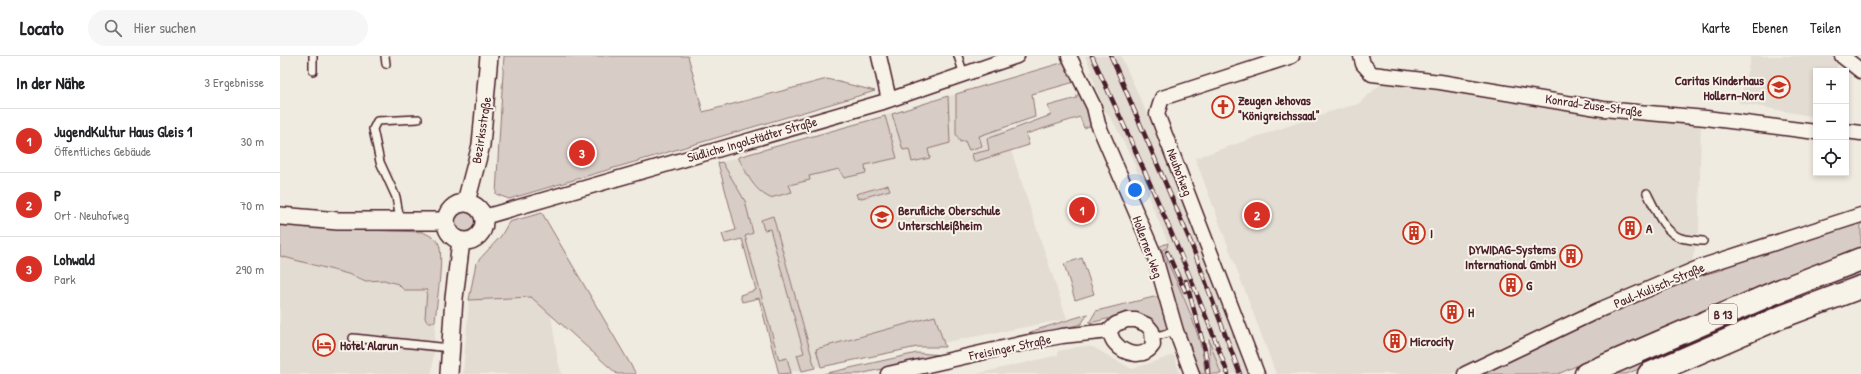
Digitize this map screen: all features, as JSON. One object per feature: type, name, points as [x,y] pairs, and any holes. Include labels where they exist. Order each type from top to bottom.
[{"type":"main road","name":"B 13","points":[[1586,374],[1776,292],[1861,259]]},
{"type":"main road","name":"B 13","points":[[1648,374],[1781,317],[1861,287]]},
{"type":"street","name":"Bezirksstraße","points":[[466,202],[481,145],[489,56]]},
{"type":"street","points":[[879,56],[889,100]]},
{"type":"street","name":"Südliche Ingolstädter Straße","points":[[484,217],[889,100],[1017,56]]},
{"type":"street","name":"Hollerner Weg","points":[[1069,56],[1094,107],[1097,121],[1131,189],[1154,254],[1176,331],[1192,374]]},
{"type":"street","name":"Neuhofweg","points":[[1257,374],[1157,114],[1162,98],[1292,56]]},
{"type":"street","name":"Konrad-Zuse-Straße","points":[[1361,56],[1363,64],[1372,74],[1456,85],[1603,109],[1706,118],[1813,132]]},
{"type":"street","points":[[1842,56],[1861,72]]},
{"type":"street","points":[[1849,131],[1861,133]]},
{"type":"street","points":[[466,202],[478,207],[484,217],[483,230],[474,240],[460,241],[451,236],[448,231],[446,221],[450,209],[460,203],[466,202]]},
{"type":"street","name":"Paul-Kulisch-Straße","points":[[1465,374],[1599,310],[1703,266],[1861,215]]},
{"type":"street","points":[[280,216],[338,221],[446,221]]},
{"type":"street","points":[[449,374],[454,298],[460,241]]},
{"type":"street","name":"Freisinger Straße","points":[[888,374],[1029,342],[1062,336],[1109,331],[1116,324],[1127,320],[1136,320],[1147,324],[1152,331],[1153,337]]},
{"type":"street","points":[[1109,331],[1114,343],[1126,351],[1138,354],[1147,352],[1150,349],[1153,345],[1153,337]]},
{"type":"lane","points":[[313,56],[314,71]]},
{"type":"lane","points":[[958,56],[964,75]]},
{"type":"lane","points":[[400,220],[396,198],[380,162],[373,128],[377,121],[418,119]]},
{"type":"lane","points":[[1647,192],[1663,223],[1670,232],[1681,238],[1703,241]]},
{"type":"lane","points":[[1153,337],[1176,331]]},
{"type":"lane","points":[[353,338],[450,348]]},
{"type":"shaded area","points":[[504,56],[688,56],[703,112],[827,79],[875,91],[509,199],[496,194]]},
{"type":"shaded area","points":[[1085,56],[1121,56],[1171,167],[1249,374],[1221,374],[1209,339],[1199,341],[1185,302],[1162,250],[1167,248],[1168,243],[1132,159],[1114,123],[1105,111],[1090,72],[1092,71]]},
{"type":"shaded area","name":"Caritas Kinderhaus Hollern-Nord","points":[[1751,56],[1840,56],[1837,68],[1813,68],[1813,116],[1739,103]]},
{"type":"shaded area","points":[[1068,61],[1078,81],[1032,94],[1035,117],[979,136],[982,146],[969,150],[965,141],[960,142],[956,134],[956,94]]},
{"type":"shaded area","name":"Microcity","points":[[1383,82],[1701,121],[1699,231],[1692,262],[1452,374],[1276,374],[1195,158],[1332,111],[1358,104]]},
{"type":"shaded area","name":"Berufliche Oberschule Unterschleißheim","points":[[989,84],[1067,319],[779,374],[742,239],[729,203],[718,163],[867,121]]},
{"type":"shaded area","points":[[1082,93],[1092,125],[1084,128],[1080,117],[1026,134],[1029,145],[974,162],[972,154],[989,150],[987,139],[1051,115],[1048,106],[1077,98],[1077,95]]},
{"type":"shaded area","points":[[948,96],[950,143],[928,149],[930,158],[912,162],[909,149],[903,150],[892,114]]},
{"type":"shaded area","points":[[885,116],[897,158],[865,165],[866,173],[844,178],[839,169],[809,176],[810,180],[789,185],[792,192],[770,198],[754,185],[738,157]]},
{"type":"shaded area","points":[[722,162],[745,201],[753,233],[745,236],[779,360],[787,358],[791,373],[779,374],[759,298],[742,302],[740,295],[756,290],[742,239],[725,243],[722,234],[736,230],[718,163]]},
{"type":"shaded area","points":[[888,185],[890,190],[858,199],[856,194]]},
{"type":"shaded area","points":[[466,210],[471,211],[477,217],[477,227],[471,233],[466,234],[461,233],[455,227],[454,222],[455,217],[461,211]]},
{"type":"shaded area","points":[[542,213],[636,374],[617,374],[531,297],[469,300],[476,263],[501,236],[509,222]]},
{"type":"shaded area","points":[[773,216],[815,368],[802,371],[797,355],[804,353],[770,229],[764,230],[761,220]]},
{"type":"shaded area","points":[[1861,220],[1861,250],[1812,267],[1653,332],[1558,374],[1484,374],[1588,324],[1691,278],[1721,270],[1733,262]]},
{"type":"shaded area","points":[[280,224],[335,229],[423,232],[433,237],[438,242],[441,257],[435,322],[427,322],[425,318],[427,290],[404,290],[398,284],[384,280],[366,281],[348,274],[280,256]]},
{"type":"shaded area","points":[[280,228],[439,244],[441,255],[432,374],[280,374]]},
{"type":"shaded area","points":[[1168,243],[1167,248],[1162,250],[1183,295],[1195,327],[1200,343],[1205,374],[1199,374],[1168,289],[1158,247]]},
{"type":"shaded area","points":[[1082,258],[1094,294],[1075,300],[1064,264]]},
{"type":"shaded area","points":[[1861,268],[1861,278],[1696,343],[1627,374],[1605,374]]},
{"type":"shaded area","points":[[531,297],[551,314],[558,362],[562,374],[463,374],[469,300]]},
{"type":"shaded area","points":[[1158,297],[1170,328],[1160,331],[1149,318],[1134,313],[1089,323],[1096,311]]},
{"type":"shaded area","points":[[1088,314],[1081,324],[1039,335],[1029,334],[1036,330]]},
{"type":"shaded area","points":[[935,316],[945,347],[917,347],[821,367],[816,349]]},
{"type":"shaded area","points":[[1209,339],[1221,374],[1210,374]]},
{"type":"shaded area","points":[[1083,346],[1093,347],[1132,369],[1174,355],[1180,374],[976,374],[1058,355],[1058,351]]},
{"type":"shaded area","points":[[917,353],[942,355],[860,374],[823,374]]},
{"type":"railway","points":[[1092,56],[1163,214],[1197,294],[1228,374]]},
{"type":"railway","points":[[1111,56],[1191,243],[1240,374]]},
{"type":"railway","points":[[1167,252],[1185,291]]},
{"type":"railway","points":[[1186,281],[1205,350],[1208,374]]},
{"type":"place","name":"Caritas Kinderhaus Hollern-Nord","points":[[1779,87]]},
{"type":"place","name":"Zeugen Jehovas \"Königreichssaal\"","points":[[1223,107]]},
{"type":"place","name":"Lohwald","points":[[582,153]]},
{"type":"place","name":"JugendKultur Haus Gleis 1","points":[[1082,210]]},
{"type":"place","name":"P","points":[[1257,215]]},
{"type":"place","name":"Berufliche Oberschule Unterschleißheim","points":[[882,217]]},
{"type":"place","name":"A","points":[[1630,228]]},
{"type":"place","name":"I","points":[[1414,233]]},
{"type":"place","name":"DYWIDAG-Systems International GmbH","points":[[1571,256]]},
{"type":"place","name":"G","points":[[1511,285]]},
{"type":"place","name":"H","points":[[1452,312]]},
{"type":"place","name":"Microcity","points":[[1395,341]]},
{"type":"place","name":"Hotel Alarun","points":[[324,345]]}]
